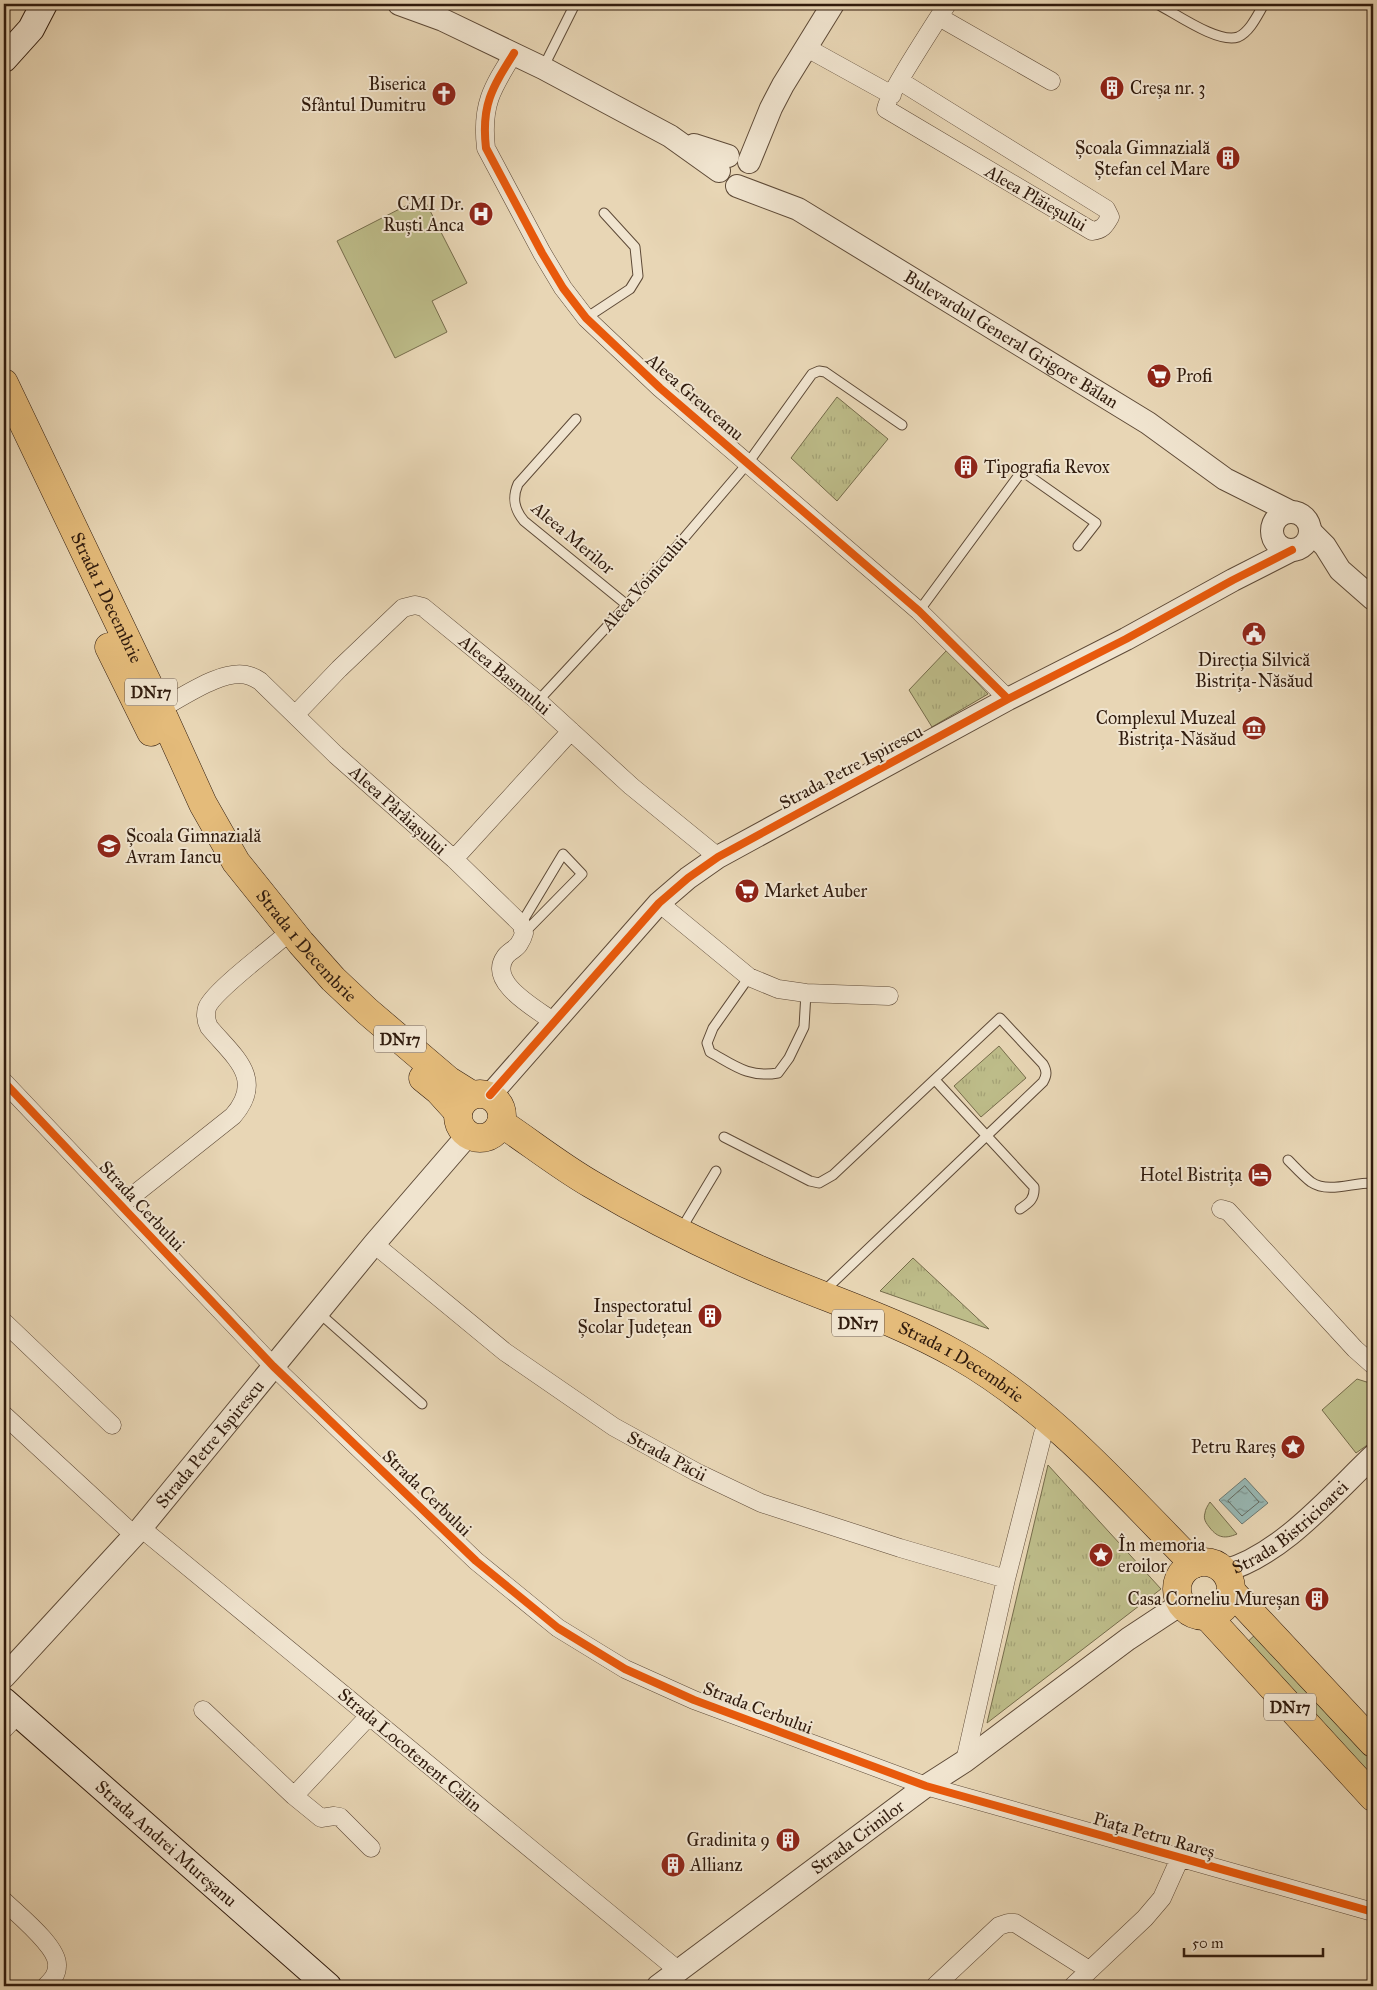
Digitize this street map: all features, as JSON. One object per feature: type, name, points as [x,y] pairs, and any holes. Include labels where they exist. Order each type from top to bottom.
[{"type":"main road","points":[[4,59],[37,13],[62,4]]},
{"type":"main road","name":"Strada 1 Decembrie","points":[[4,383],[218,832],[249,880],[301,943],[346,992],[448,1080],[480,1116],[527,1155],[582,1194],[673,1244],[754,1282],[900,1341],[950,1366],[1010,1407],[1043,1434],[1188,1569]]},
{"type":"main road","name":"Strada 1 Decembrie","points":[[4,419],[128,689],[206,840],[238,889],[280,940],[337,1002],[439,1091],[589,1183],[679,1233],[760,1270],[906,1330],[957,1355],[989,1376],[1070,1439],[1188,1569]]},
{"type":"main road","name":"DN17","points":[[1188,1569],[1210,1563],[1373,1742]]},
{"type":"main road","points":[[1181,1604],[1177,1589],[1188,1569]]},
{"type":"main road","points":[[1207,1616],[1216,1614],[1224,1608],[1229,1600],[1227,1581]]},
{"type":"main road","name":"DN17","points":[[1181,1604],[1192,1614],[1207,1616],[1373,1797]]},
{"type":"main road","name":"Strada Andrei Mureșanu","points":[[8,1715],[328,1986]]},
{"type":"street","name":"Bulevardul General Grigore Bălan","points":[[404,4],[514,53],[670,136],[736,162],[792,206],[1148,423],[1225,479],[1289,511]]},
{"type":"street","points":[[736,162],[771,108],[833,4]]},
{"type":"street","points":[[896,88],[944,10],[1051,81]]},
{"type":"street","name":"Aleea Plăieșului","points":[[807,48],[896,88],[1106,209],[1110,217],[1105,226],[1100,230],[1092,231],[889,112],[885,106],[896,88]]},
{"type":"street","name":"Aleea Greuceanu","points":[[514,53],[495,84],[486,106],[484,129],[486,148],[542,253],[563,288],[586,318],[660,388],[919,611],[1008,699]]},
{"type":"street","name":"Bulevardul General Grigore Bălan","points":[[736,162],[749,178],[746,182],[737,186],[792,206]]},
{"type":"street","name":"Bulevardul General Grigore Bălan","points":[[1225,479],[1272,532]]},
{"type":"street","points":[[1300,543],[1308,520],[1294,511],[1284,512],[1275,519],[1272,532],[1277,544],[1282,548],[1300,543],[1340,570],[1373,599]]},
{"type":"street","name":"Strada Petre Ispirescu","points":[[1233,580],[1253,560],[1272,532]]},
{"type":"street","name":"Strada Petre Ispirescu","points":[[4,1677],[137,1531],[480,1116],[554,1022],[660,903],[688,878],[718,857],[1008,699],[1126,639],[1300,543]]},
{"type":"street","name":"Aleea Basmului","points":[[295,715],[338,669],[403,608],[415,605],[423,607],[538,701],[631,786],[718,857]]},
{"type":"street","name":"Aleea Pârâiașului","points":[[160,709],[217,679],[229,675],[250,675],[260,681],[336,755],[454,859],[523,929]]},
{"type":"street","points":[[454,859],[571,731]]},
{"type":"street","points":[[660,903],[749,977],[778,989],[806,993],[889,996]]},
{"type":"street","points":[[523,929],[519,945],[505,956],[501,967],[502,977],[508,988],[554,1022]]},
{"type":"street","points":[[120,1205],[233,1116],[240,1108],[246,1095],[245,1071],[209,1027],[206,1021],[207,1006],[229,984],[280,940]]},
{"type":"street","name":"Strada Cerbului","points":[[4,1082],[273,1366],[476,1561],[558,1628],[625,1669],[694,1700],[926,1786]]},
{"type":"street","points":[[1221,1209],[1228,1211],[1355,1349],[1373,1365]]},
{"type":"street","name":"Strada Păcii","points":[[374,1244],[504,1352],[614,1428],[696,1472],[761,1503],[900,1548],[1006,1579]]},
{"type":"street","points":[[4,1322],[112,1425]]},
{"type":"street","name":"Strada Locotenent Călin","points":[[4,1415],[137,1531],[369,1716],[679,1971]]},
{"type":"street","points":[[964,1761],[1006,1579],[1043,1434]]},
{"type":"street","name":"Strada Bistricioarei","points":[[1227,1581],[1240,1567],[1255,1560],[1278,1544],[1373,1456]]},
{"type":"street","name":"Strada Crinilor","points":[[658,1986],[926,1786],[964,1761],[1128,1639],[1181,1604]]},
{"type":"street","points":[[203,1710],[294,1796],[321,1818],[334,1816],[348,1823],[371,1848]]},
{"type":"street","points":[[294,1796],[369,1716]]},
{"type":"street","name":"Piața Petru Rareș","points":[[926,1786],[1373,1912]]},
{"type":"street","points":[[1073,1986],[1145,1918],[1162,1898],[1180,1858]]},
{"type":"street","points":[[4,1901],[48,1944],[56,1956],[58,1966],[54,1977],[46,1986]]},
{"type":"street","points":[[935,1986],[999,1926],[1008,1923],[1015,1923],[1089,1970]]},
{"type":"lane","points":[[543,68],[576,4]]},
{"type":"lane","points":[[1157,4],[1221,37],[1238,37],[1246,31],[1264,4]]},
{"type":"lane","points":[[586,318],[630,289],[638,276],[635,248],[604,213]]},
{"type":"lane","name":"Aleea Voinicului","points":[[538,701],[627,605],[748,463],[812,374],[819,371],[826,372],[902,425]]},
{"type":"lane","name":"Aleea Merilor","points":[[576,419],[518,484],[514,493],[514,504],[524,521],[627,605]]},
{"type":"lane","points":[[919,611],[1022,471],[1096,523],[1078,546]]},
{"type":"lane","points":[[564,854],[582,874],[523,929],[564,854]]},
{"type":"lane","points":[[749,977],[713,1028],[707,1043],[710,1052],[744,1071],[763,1076],[778,1073],[790,1058],[804,1027],[806,993]]},
{"type":"lane","points":[[724,1137],[810,1181],[818,1183],[833,1175],[1000,1018],[1043,1064],[1047,1077],[1043,1082],[820,1294]]},
{"type":"lane","points":[[935,1080],[1034,1187],[1034,1195],[1031,1200],[1020,1209]]},
{"type":"lane","points":[[1288,1160],[1311,1182],[1323,1187],[1333,1188],[1362,1182],[1373,1183]]},
{"type":"lane","points":[[679,1233],[716,1171]]},
{"type":"lane","points":[[318,1312],[422,1404]]},
{"type":"green space","points":[[423,197],[467,283],[432,301],[447,332],[395,358],[337,241]]},
{"type":"green space","points":[[837,397],[888,439],[837,501],[791,458]]},
{"type":"green space","points":[[947,650],[988,694],[932,727],[909,690]]},
{"type":"green space","points":[[999,1046],[1026,1078],[981,1117],[954,1086]]},
{"type":"green space","points":[[913,1258],[989,1329],[880,1291]]},
{"type":"green space","points":[[1357,1379],[1373,1384],[1373,1441],[1356,1453],[1322,1410]]},
{"type":"green space","points":[[1048,1465],[1161,1589],[987,1723]]},
{"type":"green space","points":[[1210,1502],[1237,1534],[1222,1537],[1210,1528],[1204,1517]]},
{"type":"green space","points":[[1257,1633],[1373,1755],[1373,1785],[1243,1646]]},
{"type":"water","points":[[1245,1478],[1268,1503],[1242,1524],[1219,1500]]},
{"type":"cycle path","points":[[514,53],[494,87],[487,108],[485,120],[486,148],[542,253],[563,288],[586,318],[660,388],[919,611],[1008,699]]},
{"type":"cycle path","points":[[490,1095],[659,903],[688,878],[718,857],[1008,699],[1126,639],[1292,550]]},
{"type":"cycle path","points":[[4,1082],[273,1366],[476,1561],[558,1628],[625,1669],[694,1700],[926,1786],[1373,1912]]},
{"type":"place","name":"Creșa nr. 3","points":[[1112,88]]},
{"type":"place","name":"Biserica Sfântul Dumitru","points":[[444,94]]},
{"type":"place","name":"Școala Gimnazială Ștefan cel Mare","points":[[1228,158]]},
{"type":"place","name":"CMI Dr. Ruști Anca","points":[[481,214]]},
{"type":"place","name":"Profi","points":[[1159,376]]},
{"type":"place","name":"Tipografia Revox","points":[[966,467]]},
{"type":"place","name":"Direcția Silvică Bistrița-Năsăud","points":[[1254,634]]},
{"type":"place","name":"Complexul Muzeal Bistrița-Năsăud","points":[[1254,728]]},
{"type":"place","name":"Școala Gimnazială Avram Iancu","points":[[109,846]]},
{"type":"place","name":"Market Auber","points":[[747,891]]},
{"type":"place","name":"Hotel Bistrița","points":[[1260,1175]]},
{"type":"place","name":"Inspectoratul Școlar Județean","points":[[710,1316]]},
{"type":"place","name":"Petru Rareș","points":[[1293,1447]]},
{"type":"place","name":"În memoria eroilor","points":[[1101,1555]]},
{"type":"place","name":"Casa Corneliu Mureșan","points":[[1317,1599]]},
{"type":"place","name":"Gradinita 9","points":[[788,1840]]},
{"type":"place","name":"Allianz","points":[[673,1865]]}]
